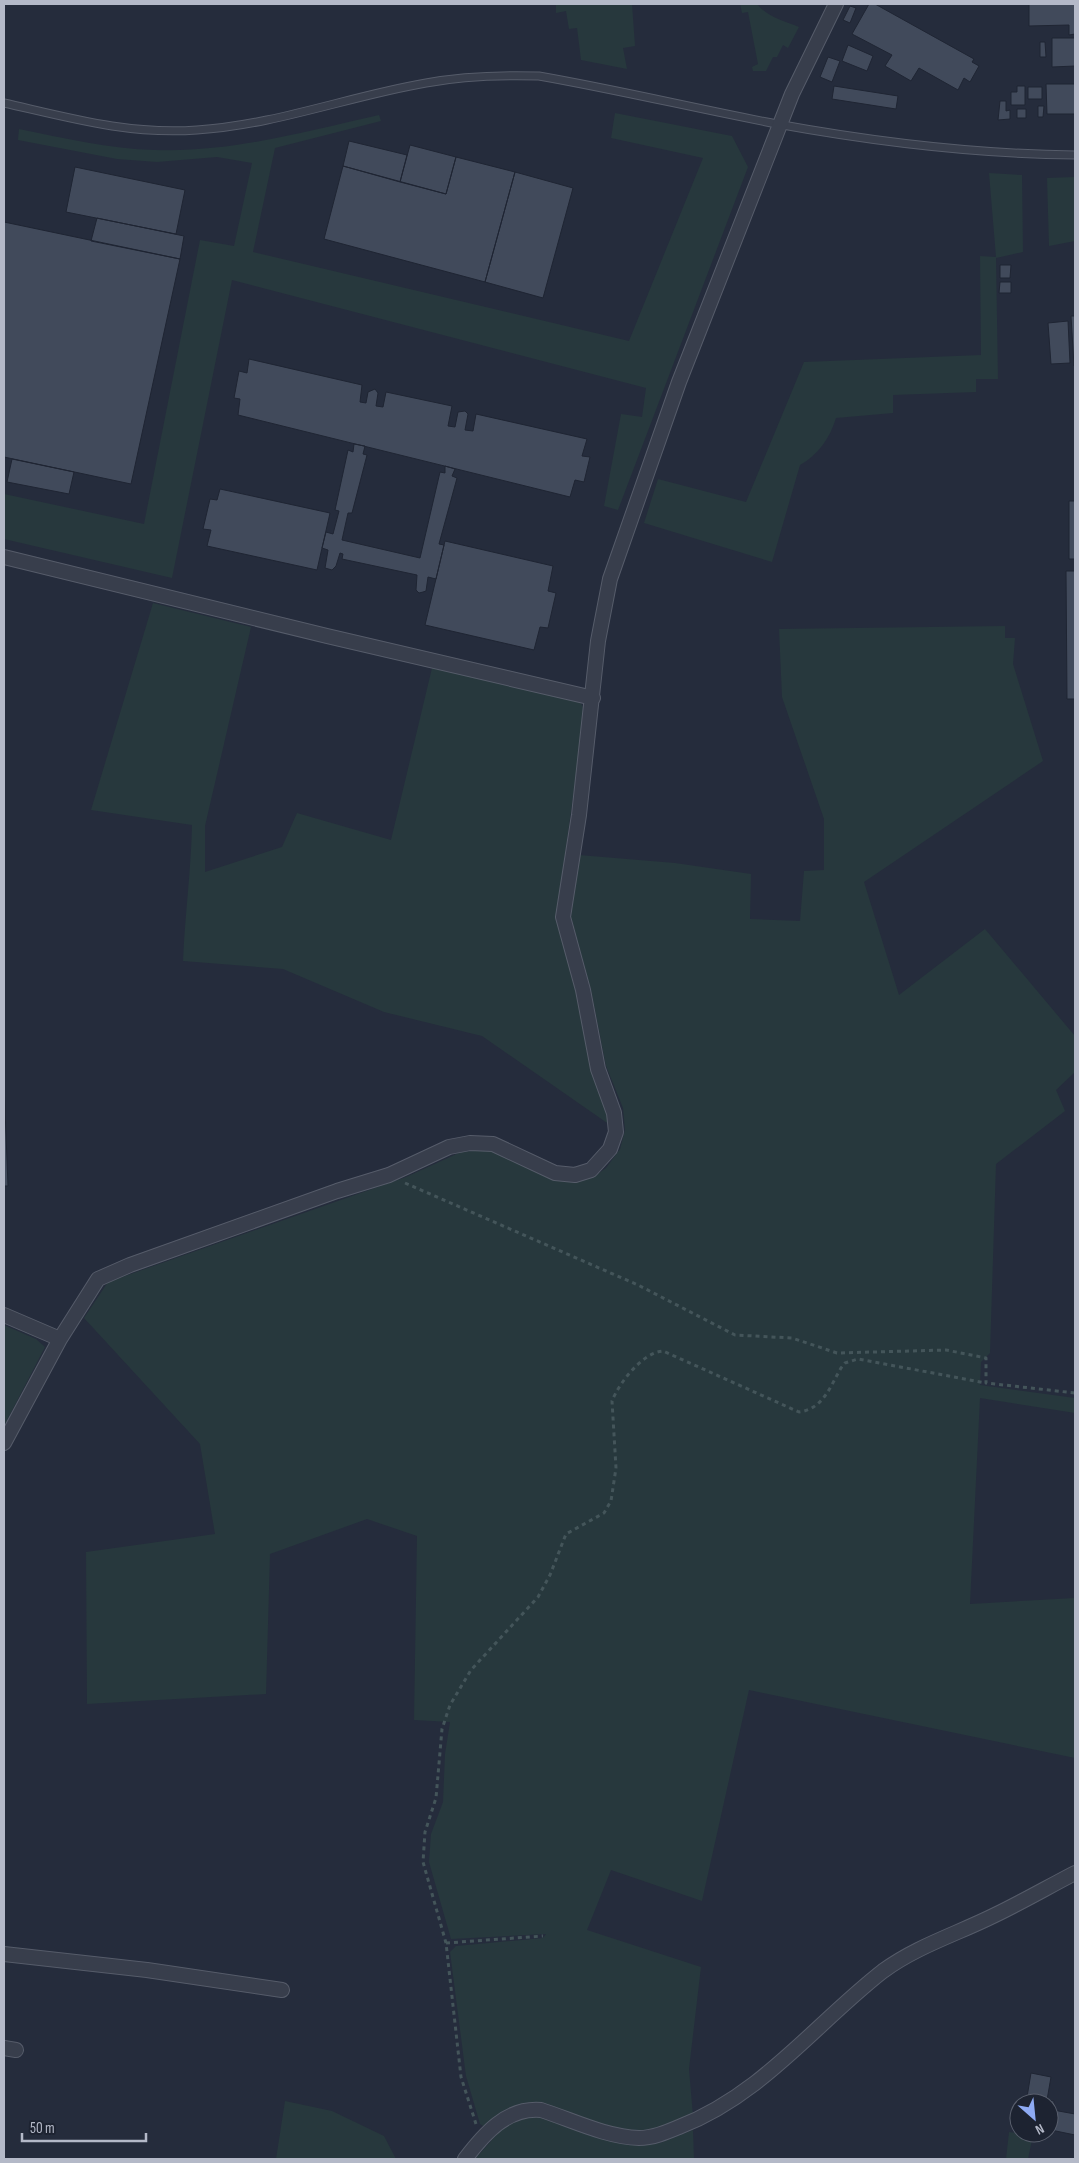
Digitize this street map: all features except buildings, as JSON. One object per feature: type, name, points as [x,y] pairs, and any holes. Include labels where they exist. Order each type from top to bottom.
[{"type":"street","points":[[4,1443],[60,1338],[98,1279],[130,1265],[337,1191],[389,1175],[449,1147],[470,1143],[493,1144],[555,1173],[575,1175],[591,1170],[610,1149],[616,1132],[614,1113],[598,1069],[583,990],[563,917],[579,815],[598,641],[610,579],[679,382],[779,124],[836,4]]},
{"type":"street","points":[[4,557],[327,636],[593,698]]},
{"type":"street","points":[[4,1315],[60,1338]]},
{"type":"street","points":[[465,2159],[480,2138],[506,2117],[529,2109],[541,2110],[615,2135],[640,2138],[657,2135],[696,2120],[726,2104],[765,2076],[884,1971],[918,1950],[994,1916],[1075,1873]]},
{"type":"street","points":[[4,1954],[147,1970],[282,1990]]},
{"type":"lane","points":[[4,103],[118,129],[156,131],[198,130],[244,124],[427,82],[505,75],[539,76],[779,124],[954,150],[1075,155]]},
{"type":"path","points":[[389,1175],[638,1285],[735,1335],[792,1338],[837,1353],[946,1350],[986,1358],[986,1383]]},
{"type":"path","points":[[480,2138],[461,2077],[446,1943],[423,1862],[425,1832],[436,1798],[442,1729],[450,1705],[471,1670],[538,1597],[550,1575],[566,1534],[604,1513],[615,1486],[616,1468],[612,1401],[616,1392],[641,1362],[659,1351],[668,1352],[799,1412],[808,1411],[819,1404],[840,1368],[845,1363],[858,1359],[986,1383],[1075,1394]]},
{"type":"path","points":[[446,1943],[543,1936]]},
{"type":"shaded area","points":[[556,4],[632,4],[635,46],[623,48],[627,69],[581,60],[577,28],[569,29],[566,11],[556,13]]},
{"type":"shaded area","points":[[740,4],[757,4],[771,15],[799,27],[788,48],[783,45],[777,57],[773,57],[766,71],[753,71],[752,67],[758,64],[748,12],[742,13]]},
{"type":"shaded area","points":[[615,113],[732,136],[748,167],[618,510],[604,506],[621,414],[642,417],[646,388],[232,280],[172,578],[4,539],[4,494],[144,524],[200,240],[234,246],[252,163],[217,157],[157,162],[117,159],[18,140],[19,129],[121,148],[183,150],[268,140],[379,115],[381,121],[275,148],[253,252],[629,341],[703,158],[611,138]]},
{"type":"shaded area","points":[[989,173],[1022,175],[1023,252],[996,258],[998,379],[976,379],[976,392],[893,395],[893,413],[836,418],[818,451],[800,465],[772,562],[644,523],[658,479],[746,502],[804,362],[981,355],[980,256],[996,257]]},
{"type":"shaded area","points":[[1075,177],[1075,241],[1049,246],[1047,178]]},
{"type":"shaded area","points":[[153,603],[251,627],[205,826],[205,872],[282,847],[297,813],[391,840],[432,668],[580,702],[585,710],[557,913],[610,1125],[482,1036],[384,1012],[283,969],[183,961],[192,825],[91,810]]},
{"type":"shaded area","points":[[1005,626],[1005,638],[1015,638],[1013,664],[1043,761],[864,882],[899,995],[985,929],[1075,1036],[1075,1072],[1056,1090],[1065,1111],[996,1164],[990,1353],[981,1362],[980,1385],[1075,1398],[1075,1413],[980,1398],[970,1604],[1075,1598],[1075,1758],[749,1690],[702,1901],[611,1870],[587,1930],[701,1967],[689,2069],[693,2116],[656,2131],[639,2133],[615,2130],[539,2104],[502,2114],[483,2126],[480,2124],[466,2076],[450,1952],[456,1946],[543,1938],[546,1934],[451,1939],[429,1862],[431,1834],[443,1802],[445,1754],[450,1722],[414,1720],[417,1536],[367,1519],[270,1554],[266,1694],[87,1704],[86,1552],[215,1534],[200,1444],[84,1318],[108,1282],[406,1177],[461,1152],[487,1150],[499,1153],[559,1181],[580,1181],[595,1176],[606,1168],[620,1149],[625,1130],[623,1108],[606,1066],[591,990],[571,917],[579,855],[675,863],[751,874],[750,919],[800,921],[804,871],[824,870],[824,819],[782,697],[779,629]]},
{"type":"shaded area","points":[[4,1325],[36,1339],[45,1347],[4,1426]]},
{"type":"shaded area","points":[[285,2101],[332,2111],[384,2136],[396,2159],[276,2159]]},
{"type":"shaded area","points":[[520,2116],[544,2116],[612,2140],[640,2145],[660,2143],[693,2130],[694,2159],[475,2159],[508,2122]]},
{"type":"shaded area","points":[[1009,2132],[1009,2143],[1031,2143],[1028,2159],[1006,2159]]}]
